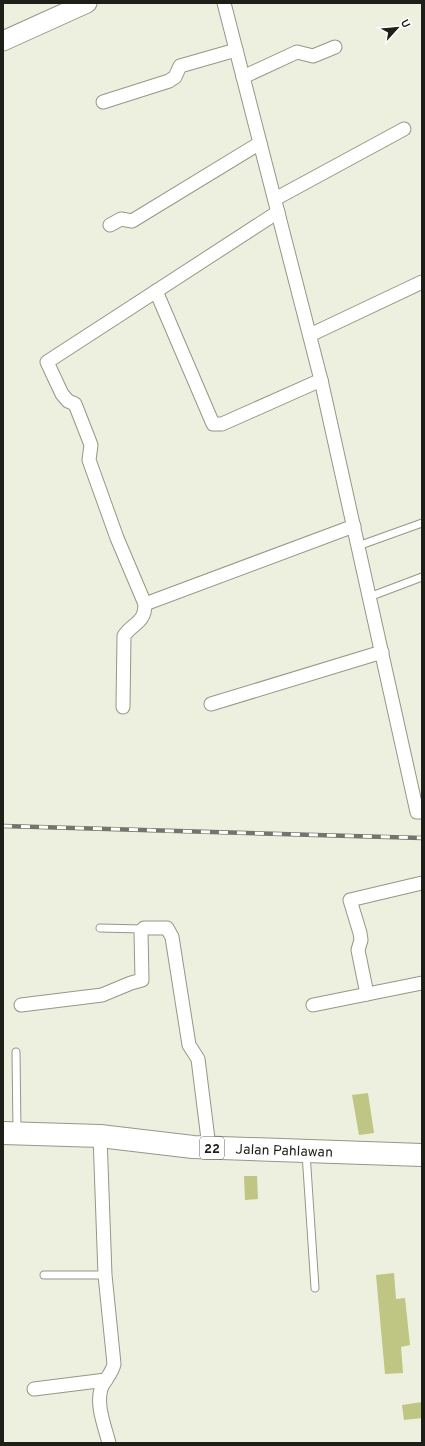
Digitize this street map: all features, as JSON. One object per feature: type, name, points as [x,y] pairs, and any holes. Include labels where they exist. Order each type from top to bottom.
[{"type":"highway","name":"Jalan Pahlawan","points":[[10,1134],[100,1136],[209,1148],[422,1155]]},
{"type":"street","points":[[224,3],[321,380],[417,812],[422,812]]},
{"type":"street","points":[[3,41],[84,4]]},
{"type":"street","points":[[243,77],[297,52],[313,56],[335,47]]},
{"type":"street","points":[[103,102],[169,81],[175,77],[180,66],[236,50]]},
{"type":"street","points":[[275,199],[404,129]]},
{"type":"street","points":[[110,225],[121,219],[132,222],[260,143]]},
{"type":"street","points":[[123,707],[124,636],[139,622],[144,615],[145,604],[117,538],[89,460],[91,445],[78,411],[75,404],[68,401],[62,394],[47,362],[278,212]]},
{"type":"street","points":[[310,335],[422,282]]},
{"type":"street","points":[[156,291],[213,424],[222,424],[321,380]]},
{"type":"street","points":[[145,604],[354,526]]},
{"type":"street","points":[[211,704],[382,652]]},
{"type":"street","points":[[368,994],[358,950],[361,940],[360,934],[350,900],[422,883]]},
{"type":"street","points":[[21,1005],[102,995],[142,980],[140,938],[142,929],[167,928],[172,937],[190,1045],[198,1059],[209,1148]]},
{"type":"street","points":[[313,1005],[422,983]]},
{"type":"street","points":[[100,1136],[105,1275],[114,1364],[101,1390],[100,1396],[103,1420],[109,1443]]},
{"type":"street","points":[[34,1389],[106,1380]]},
{"type":"lane","points":[[358,546],[422,523]]},
{"type":"lane","points":[[369,597],[422,577]]},
{"type":"lane","points":[[100,928],[142,929]]},
{"type":"lane","points":[[10,1134],[16,1052]]},
{"type":"lane","points":[[306,1151],[315,1288]]},
{"type":"lane","points":[[44,1275],[105,1275]]},
{"type":"building","points":[[368,1093],[374,1133],[359,1135],[352,1095]]},
{"type":"building","points":[[244,1176],[257,1176],[258,1199],[245,1200]]},
{"type":"building","points":[[394,1273],[396,1299],[405,1298],[410,1345],[401,1347],[403,1373],[385,1374],[376,1275]]},
{"type":"building","points":[[422,1402],[422,1418],[404,1420],[402,1405]]},
{"type":"railway","points":[[3,826],[422,838]]}]
